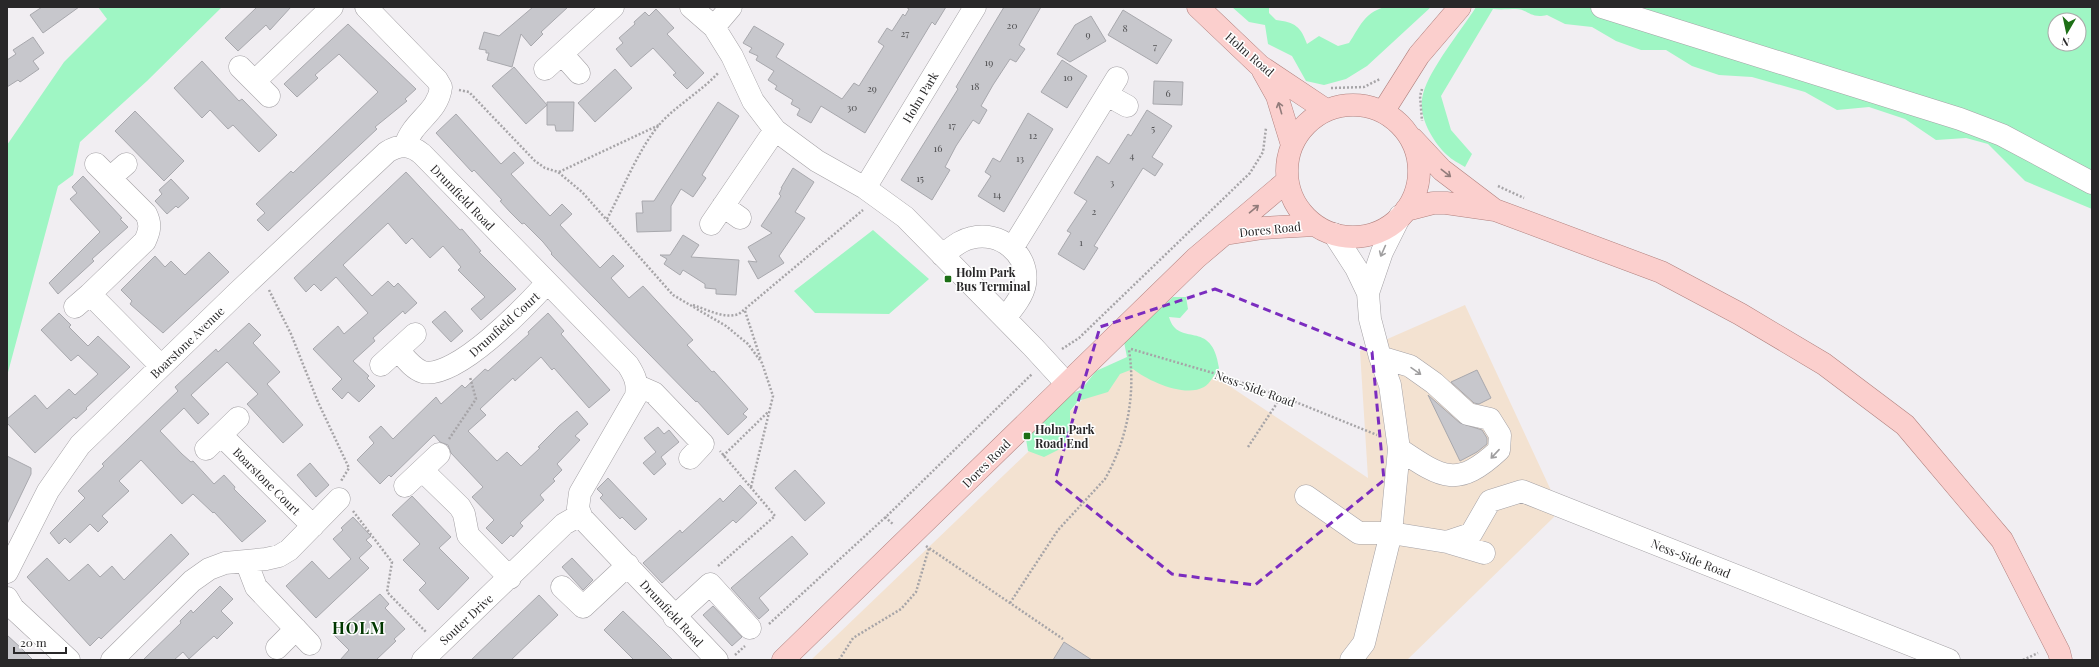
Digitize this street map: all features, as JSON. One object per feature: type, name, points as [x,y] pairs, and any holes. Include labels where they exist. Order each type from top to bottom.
[{"type":"main road","name":"Holm Road","points":[[1198,7],[1260,66],[1326,110]]},
{"type":"main road","points":[[1383,112],[1419,55],[1460,7]]},
{"type":"main road","points":[[1260,66],[1277,96],[1292,145]]},
{"type":"main road","points":[[1409,136],[1417,153],[1419,173],[1415,192],[1403,213],[1389,226],[1368,235],[1354,236],[1325,229],[1302,213],[1294,200],[1288,181],[1287,162],[1292,145],[1301,130],[1312,119],[1326,110],[1348,105],[1366,106],[1383,112],[1398,122],[1409,136],[1442,170],[1495,210]]},
{"type":"main road","name":"Dores Road","points":[[783,660],[1196,258],[1288,181]]},
{"type":"main road","points":[[1403,213],[1433,203],[1446,203],[1495,210],[1661,272],[1740,314],[1824,364],[1905,425],[2002,540],[2059,652],[2052,658]]},
{"type":"main road","name":"Dores Road","points":[[1224,234],[1263,228],[1325,229]]},
{"type":"street","points":[[255,81],[332,7]]},
{"type":"street","points":[[366,7],[437,80],[441,87],[436,104],[414,127],[405,146]]},
{"type":"street","points":[[545,69],[613,7]]},
{"type":"street","points":[[691,7],[714,27],[732,56],[753,101],[775,130],[817,162],[865,188],[905,217],[1005,318],[1066,383]]},
{"type":"street","points":[[714,27],[731,7]]},
{"type":"street","name":"Holm Park","points":[[865,188],[975,7]]},
{"type":"street","points":[[1602,7],[1960,119],[2002,135],[2092,183]]},
{"type":"street","points":[[562,54],[579,73]]},
{"type":"street","points":[[1013,247],[1112,86],[1127,106]]},
{"type":"street","points":[[711,224],[732,212],[775,130]]},
{"type":"street","name":"Boarstone Avenue","points":[[7,572],[48,491],[80,445],[260,271],[387,152],[396,146],[405,146]]},
{"type":"street","name":"Drumfield Road","points":[[405,146],[415,148],[422,154],[547,284],[628,365],[635,376],[638,386]]},
{"type":"street","points":[[111,169],[146,214],[150,223],[149,232],[145,241],[82,300],[161,366]]},
{"type":"street","points":[[1368,293],[1382,252],[1403,213]]},
{"type":"street","points":[[1325,229],[1356,268],[1368,293],[1370,319],[1380,357],[1390,385],[1398,444],[1391,533],[1364,643],[1352,660]]},
{"type":"street","points":[[942,255],[957,244],[970,238],[986,236],[998,239],[1013,247],[1024,267],[1025,284],[1020,295],[1005,318]]},
{"type":"street","name":"Drumfield Court","points":[[398,350],[416,369],[424,372],[452,365],[465,359],[483,345],[547,284]]},
{"type":"street","points":[[381,365],[415,334]]},
{"type":"street","points":[[1380,357],[1410,366],[1434,383],[1468,414],[1490,419],[1500,435],[1499,450],[1486,463],[1462,476],[1452,477],[1423,465],[1398,444]]},
{"type":"street","points":[[580,514],[577,501],[580,493],[631,405],[638,386],[654,393],[697,451]]},
{"type":"street","name":"Boarstone Court","points":[[238,418],[213,442],[313,526]]},
{"type":"street","points":[[405,486],[439,454]]},
{"type":"street","points":[[422,470],[460,507],[464,514],[468,535],[510,578]]},
{"type":"street","name":"Ness-Side Road","points":[[1447,542],[1472,534],[1490,501],[1522,491],[1949,660]]},
{"type":"street","name":"Ness-Side Road","points":[[1306,496],[1359,533],[1391,533],[1447,542],[1484,554]]},
{"type":"street","points":[[112,660],[192,581],[209,568],[225,563],[279,556],[289,550],[339,499]]},
{"type":"street","name":"Drumfield Road","points":[[580,514],[716,660]]},
{"type":"street","name":"Souter Drive","points":[[431,653],[564,524],[580,514]]},
{"type":"street","points":[[246,561],[251,578],[256,587],[303,637],[278,648]]},
{"type":"street","points":[[562,587],[583,607],[628,565]]},
{"type":"street","points":[[674,616],[710,584],[750,628]]},
{"type":"street","points":[[7,598],[13,608],[69,660]]},
{"type":"path","points":[[558,172],[659,125],[709,84],[732,56]]},
{"type":"path","points":[[1324,89],[1364,86],[1374,83],[1383,77]]},
{"type":"path","points":[[441,87],[469,92],[535,161],[545,168],[558,172],[582,192],[607,218],[673,295],[726,326],[742,340],[762,363]]},
{"type":"path","points":[[607,218],[642,152],[659,125]]},
{"type":"path","points":[[687,303],[729,317],[745,311],[866,208],[865,188]]},
{"type":"path","points":[[260,271],[291,334],[318,402],[349,468],[336,488],[339,499],[349,506],[392,562],[387,592],[431,653]]},
{"type":"path","points":[[745,311],[772,396],[750,488]]},
{"type":"path","name":"Ness-Side Road","points":[[1010,603],[1058,530],[1104,479],[1110,470],[1118,450],[1130,410],[1132,375],[1128,348],[1220,375],[1281,397],[1398,444]]},
{"type":"path","points":[[439,454],[476,399],[465,359]]},
{"type":"path","points":[[1248,447],[1281,397]]},
{"type":"path","points":[[723,456],[769,412]]},
{"type":"path","points":[[697,451],[717,449],[775,516],[716,567],[710,584]]},
{"type":"path","points":[[885,517],[909,539],[929,548],[1063,639]]},
{"type":"path","points":[[839,660],[853,638],[901,609],[916,592],[929,548]]},
{"type":"path","points":[[2022,660],[2041,651],[2052,658]]},
{"type":"highlighted area","points":[[1215,289],[1372,352],[1384,480],[1255,585],[1172,574],[1055,480],[1100,327]]},
{"type":"shaded area","points":[[1465,305],[1554,497],[1554,517],[1407,660],[811,660],[1151,334],[1368,478],[1360,351]]},
{"type":"green space","points":[[98,7],[222,7],[147,81],[80,142],[73,175],[58,186],[7,376],[7,145],[64,62],[107,19]]},
{"type":"green space","points":[[1232,7],[1269,7],[1269,13],[1276,20],[1288,22],[1300,29],[1307,44],[1319,36],[1338,46],[1349,43],[1367,17],[1371,13],[1384,7],[1431,7],[1367,66],[1346,79],[1324,85],[1306,81],[1292,56],[1268,44],[1265,25],[1249,22]]},
{"type":"green space","points":[[1476,7],[2092,7],[2092,209],[2025,181],[1988,144],[1966,138],[1936,140],[1905,119],[1869,107],[1837,110],[1805,92],[1752,77],[1719,75],[1692,66],[1666,50],[1641,50],[1616,41],[1592,27],[1565,24],[1547,15],[1537,16],[1520,9],[1493,9],[1441,96],[1451,130],[1472,154],[1465,167],[1449,157],[1436,143],[1427,127],[1422,110],[1423,94],[1427,84],[1446,50]]},
{"type":"green space","points":[[873,230],[929,279],[889,314],[815,313],[794,291]]},
{"type":"green space","points":[[1173,297],[1186,297],[1188,309],[1180,318],[1169,317],[1173,326],[1187,334],[1202,338],[1210,343],[1215,352],[1219,368],[1208,383],[1204,387],[1187,391],[1167,387],[1157,383],[1133,369],[1120,374],[1108,392],[1078,401],[1070,411],[1070,431],[1062,448],[1044,457],[1028,451],[1024,427],[1072,393],[1081,390],[1096,371],[1127,357],[1124,342],[1143,319],[1157,312]]},
{"type":"building","points":[[42,7],[79,7],[43,33],[30,15]]},
{"type":"building","points":[[257,7],[291,7],[270,30],[266,25],[238,51],[225,38]]},
{"type":"building","points":[[533,7],[568,7],[541,32],[543,34],[531,46],[521,34],[512,67],[487,60],[489,53],[486,53],[486,50],[479,49],[484,32],[499,36]]},
{"type":"building","points":[[906,7],[946,7],[935,25],[932,22],[865,133],[821,106],[811,123],[797,115],[800,109],[791,104],[793,100],[775,89],[777,86],[768,80],[774,71],[756,60],[758,56],[749,52],[752,48],[743,43],[754,26],[784,44],[776,57],[842,99],[854,83],[859,86],[884,46],[878,42],[887,28],[892,31],[903,14],[905,16],[909,9]]},
{"type":"building","points":[[1004,7],[1041,7],[1019,45],[1025,49],[1016,62],[1010,59],[993,85],[981,106],[987,110],[979,124],[973,120],[956,146],[945,167],[950,170],[932,200],[901,180],[958,89],[956,87]]},
{"type":"building","points":[[656,9],[674,28],[667,34],[704,73],[687,89],[673,75],[676,73],[653,48],[631,67],[616,49],[623,43],[619,38],[635,24],[634,22],[645,12],[649,16]]},
{"type":"building","points":[[1123,10],[1172,40],[1157,64],[1108,35]]},
{"type":"building","points":[[1091,16],[1106,41],[1070,62],[1057,54],[1075,25]]},
{"type":"building","points":[[348,24],[416,89],[405,99],[407,101],[375,127],[377,129],[268,231],[257,220],[265,213],[256,204],[291,171],[293,173],[378,92],[339,54],[315,75],[318,78],[297,97],[284,84]]},
{"type":"building","points":[[33,37],[44,53],[33,61],[39,69],[20,82],[18,80],[7,87],[7,60],[16,54],[13,50]]},
{"type":"building","points":[[1062,60],[1087,76],[1067,108],[1041,92]]},
{"type":"building","points":[[202,61],[239,101],[242,99],[277,135],[259,152],[233,125],[228,129],[210,110],[202,118],[174,88]]},
{"type":"building","points":[[514,67],[547,105],[526,124],[492,86]]},
{"type":"building","points":[[615,69],[632,88],[595,122],[578,103]]},
{"type":"building","points":[[1154,81],[1183,82],[1182,105],[1153,104]]},
{"type":"building","points":[[547,102],[574,102],[573,131],[556,131],[555,125],[547,125]]},
{"type":"building","points":[[718,102],[739,116],[702,175],[706,178],[693,197],[681,189],[671,206],[671,231],[637,232],[636,213],[643,213],[642,201],[654,201]]},
{"type":"building","points":[[1147,110],[1172,126],[1152,157],[1163,164],[1155,176],[1143,168],[1094,246],[1098,248],[1084,270],[1058,254],[1071,233],[1067,231],[1087,201],[1074,193],[1097,156],[1109,164],[1128,134],[1131,136]]},
{"type":"building","points":[[135,111],[184,161],[164,181],[115,131]]},
{"type":"building","points":[[1028,113],[1053,129],[1004,212],[978,196],[991,176],[985,172],[993,158],[1000,162]]},
{"type":"building","points":[[456,114],[501,164],[514,152],[524,163],[511,174],[550,216],[562,204],[572,214],[560,225],[600,268],[613,255],[624,266],[611,278],[629,298],[643,286],[693,340],[687,345],[712,372],[714,371],[748,409],[743,414],[747,417],[728,435],[697,401],[696,402],[551,254],[552,253],[543,242],[524,223],[522,224],[510,212],[500,201],[502,200],[474,170],[472,172],[436,133]]},
{"type":"building","points":[[793,168],[814,182],[795,212],[805,218],[779,256],[784,263],[758,279],[748,261],[757,262],[748,247],[772,233],[761,226],[781,196],[779,194],[781,188]]},
{"type":"building","points":[[406,172],[460,230],[462,229],[481,251],[479,252],[516,289],[481,320],[471,309],[485,297],[458,270],[461,267],[443,246],[430,258],[412,238],[406,244],[388,223],[343,265],[372,296],[388,281],[394,287],[398,283],[417,303],[405,314],[403,311],[373,338],[375,341],[353,361],[369,376],[367,378],[375,386],[359,402],[348,392],[342,399],[332,389],[342,379],[313,349],[338,326],[344,334],[368,313],[336,277],[321,291],[314,284],[306,292],[294,278]]},
{"type":"building","points":[[83,176],[122,218],[120,219],[128,227],[92,259],[94,261],[58,294],[49,283],[100,232],[70,199],[77,193],[72,187]]},
{"type":"building","points":[[171,179],[189,198],[178,208],[176,206],[167,214],[155,201],[162,194],[159,190]]},
{"type":"building","points":[[683,235],[699,245],[691,257],[739,260],[736,295],[716,294],[716,289],[705,288],[705,284],[683,270],[680,275],[664,264],[667,259],[660,255],[670,255]]},
{"type":"building","points":[[209,252],[229,272],[163,333],[130,304],[132,301],[121,290],[155,256],[165,267],[171,261],[185,275]]},
{"type":"building","points":[[445,311],[463,331],[451,342],[432,322]]},
{"type":"building","points":[[59,313],[71,325],[69,327],[88,346],[98,336],[130,367],[76,419],[74,417],[35,453],[7,423],[7,419],[35,395],[47,409],[69,389],[75,395],[98,374],[78,355],[71,361],[41,330]]},
{"type":"building","points":[[548,313],[564,331],[561,334],[610,390],[589,408],[554,368],[552,370],[541,357],[515,381],[513,378],[480,409],[486,415],[468,431],[497,461],[507,452],[521,466],[540,448],[538,447],[559,426],[577,411],[588,424],[575,436],[580,440],[557,464],[562,470],[553,479],[555,481],[540,495],[544,500],[520,523],[523,526],[513,537],[511,535],[502,544],[486,528],[494,520],[472,497],[483,487],[451,453],[448,445],[440,442],[434,435],[391,477],[389,475],[380,484],[357,460],[374,443],[369,437],[381,426],[393,439],[436,397],[441,404],[462,385],[465,388],[485,369],[488,371],[529,334],[528,332]]},
{"type":"building","points":[[249,323],[261,335],[253,343],[280,372],[267,384],[303,425],[283,443],[247,404],[258,394],[227,362],[191,395],[209,414],[198,424],[184,408],[160,431],[182,454],[191,462],[193,461],[214,484],[224,475],[235,487],[234,489],[266,521],[242,542],[214,512],[213,513],[193,494],[182,504],[141,460],[119,481],[129,491],[102,516],[108,522],[98,532],[90,524],[70,543],[65,538],[59,544],[50,533],[85,498],[78,491],[104,466],[102,464],[178,391],[175,387],[216,349],[218,352]]},
{"type":"building","points":[[1477,370],[1491,398],[1479,404],[1474,403],[1451,382]]},
{"type":"building","points":[[1428,395],[1460,423],[1482,430],[1487,438],[1487,444],[1477,452],[1460,461]]},
{"type":"building","points":[[658,427],[664,434],[669,430],[679,442],[661,457],[666,464],[654,475],[643,463],[656,452],[644,438]]},
{"type":"building","points":[[7,456],[31,468],[31,474],[7,524]]},
{"type":"building","points":[[310,463],[329,485],[316,497],[297,475]]},
{"type":"building","points":[[795,470],[825,503],[805,521],[775,488]]},
{"type":"building","points":[[608,478],[647,519],[635,530],[622,517],[620,519],[600,498],[603,495],[597,489]]},
{"type":"building","points":[[740,485],[757,503],[736,523],[733,520],[662,583],[643,563],[680,530],[682,533],[720,498],[723,502]]},
{"type":"building","points":[[412,496],[451,537],[439,548],[469,578],[438,610],[419,590],[426,583],[403,560],[420,544],[392,515]]},
{"type":"building","points":[[353,517],[371,536],[366,540],[372,546],[359,558],[369,568],[316,618],[286,586],[312,561],[329,579],[351,559],[333,539],[343,530],[341,528]]},
{"type":"building","points":[[171,534],[189,554],[101,639],[99,637],[90,646],[27,577],[47,558],[69,581],[88,564],[100,577],[112,566],[124,580]]},
{"type":"building","points":[[792,536],[808,554],[759,598],[769,610],[759,619],[731,588]]},
{"type":"building","points":[[572,558],[593,580],[583,590],[562,567]]},
{"type":"building","points":[[220,586],[233,599],[221,611],[233,623],[217,639],[214,636],[189,659],[183,652],[174,660],[143,660],[181,623],[180,621],[191,610],[193,613]]},
{"type":"building","points":[[380,594],[389,604],[385,608],[405,629],[394,639],[396,641],[376,660],[340,660],[349,650],[333,634]]},
{"type":"building","points":[[539,595],[558,615],[511,660],[471,660]]},
{"type":"building","points":[[713,606],[742,637],[732,646],[703,615]]},
{"type":"building","points":[[623,611],[673,660],[634,660],[604,630]]},
{"type":"building","points":[[7,635],[20,647],[33,660],[7,660]]},
{"type":"building","points":[[1064,642],[1092,660],[1053,660]]},
{"type":"place","name":"Holm Park Bus Terminal","points":[[948,279]]},
{"type":"place","name":"Holm Park Road End","points":[[1027,436]]},
{"type":"district","name":"HOLM","points":[[359,627]]}]
